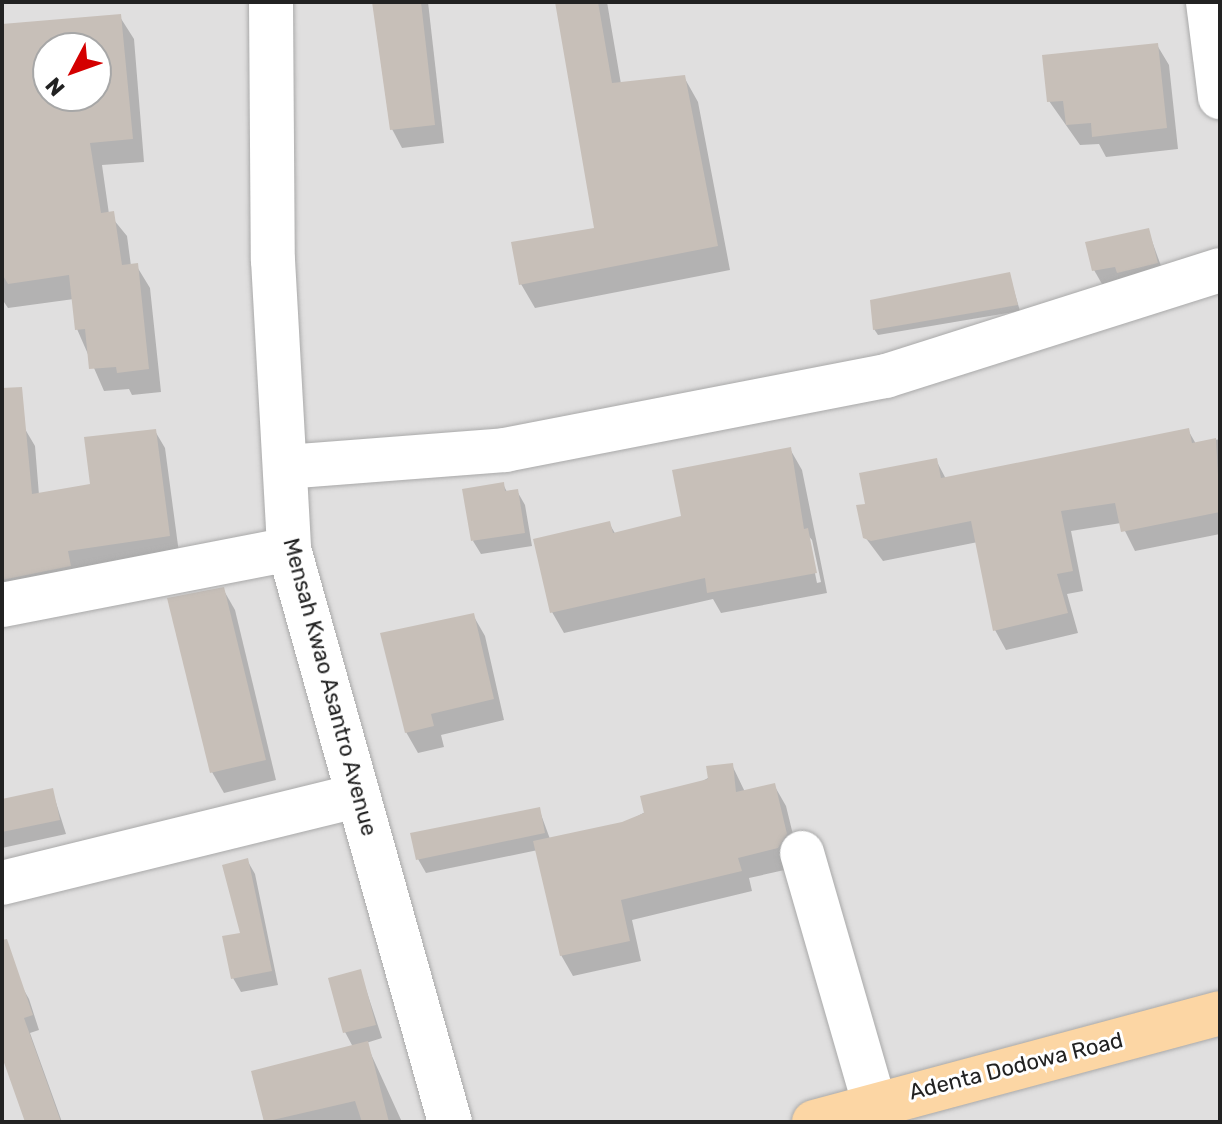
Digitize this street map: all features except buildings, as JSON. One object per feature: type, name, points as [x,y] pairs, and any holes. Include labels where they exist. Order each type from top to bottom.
[{"type":"main road","name":"Adenta Dodowa Road","points":[[814,1122],[874,1103],[1220,1013]]},
{"type":"street","name":"Mensah Kwao Asantro Avenue","points":[[271,2],[273,260],[289,549],[355,796],[426,1022],[450,1122]]},
{"type":"street","points":[[1208,2],[1220,97]]},
{"type":"street","points":[[286,467],[505,450],[886,376],[1220,270]]},
{"type":"street","points":[[2,605],[289,549]]},
{"type":"street","points":[[2,883],[355,796]]},
{"type":"street","points":[[802,853],[874,1103]]},
{"type":"shaded area","points":[[2,2],[1220,2],[1220,1122],[2,1122]]}]
